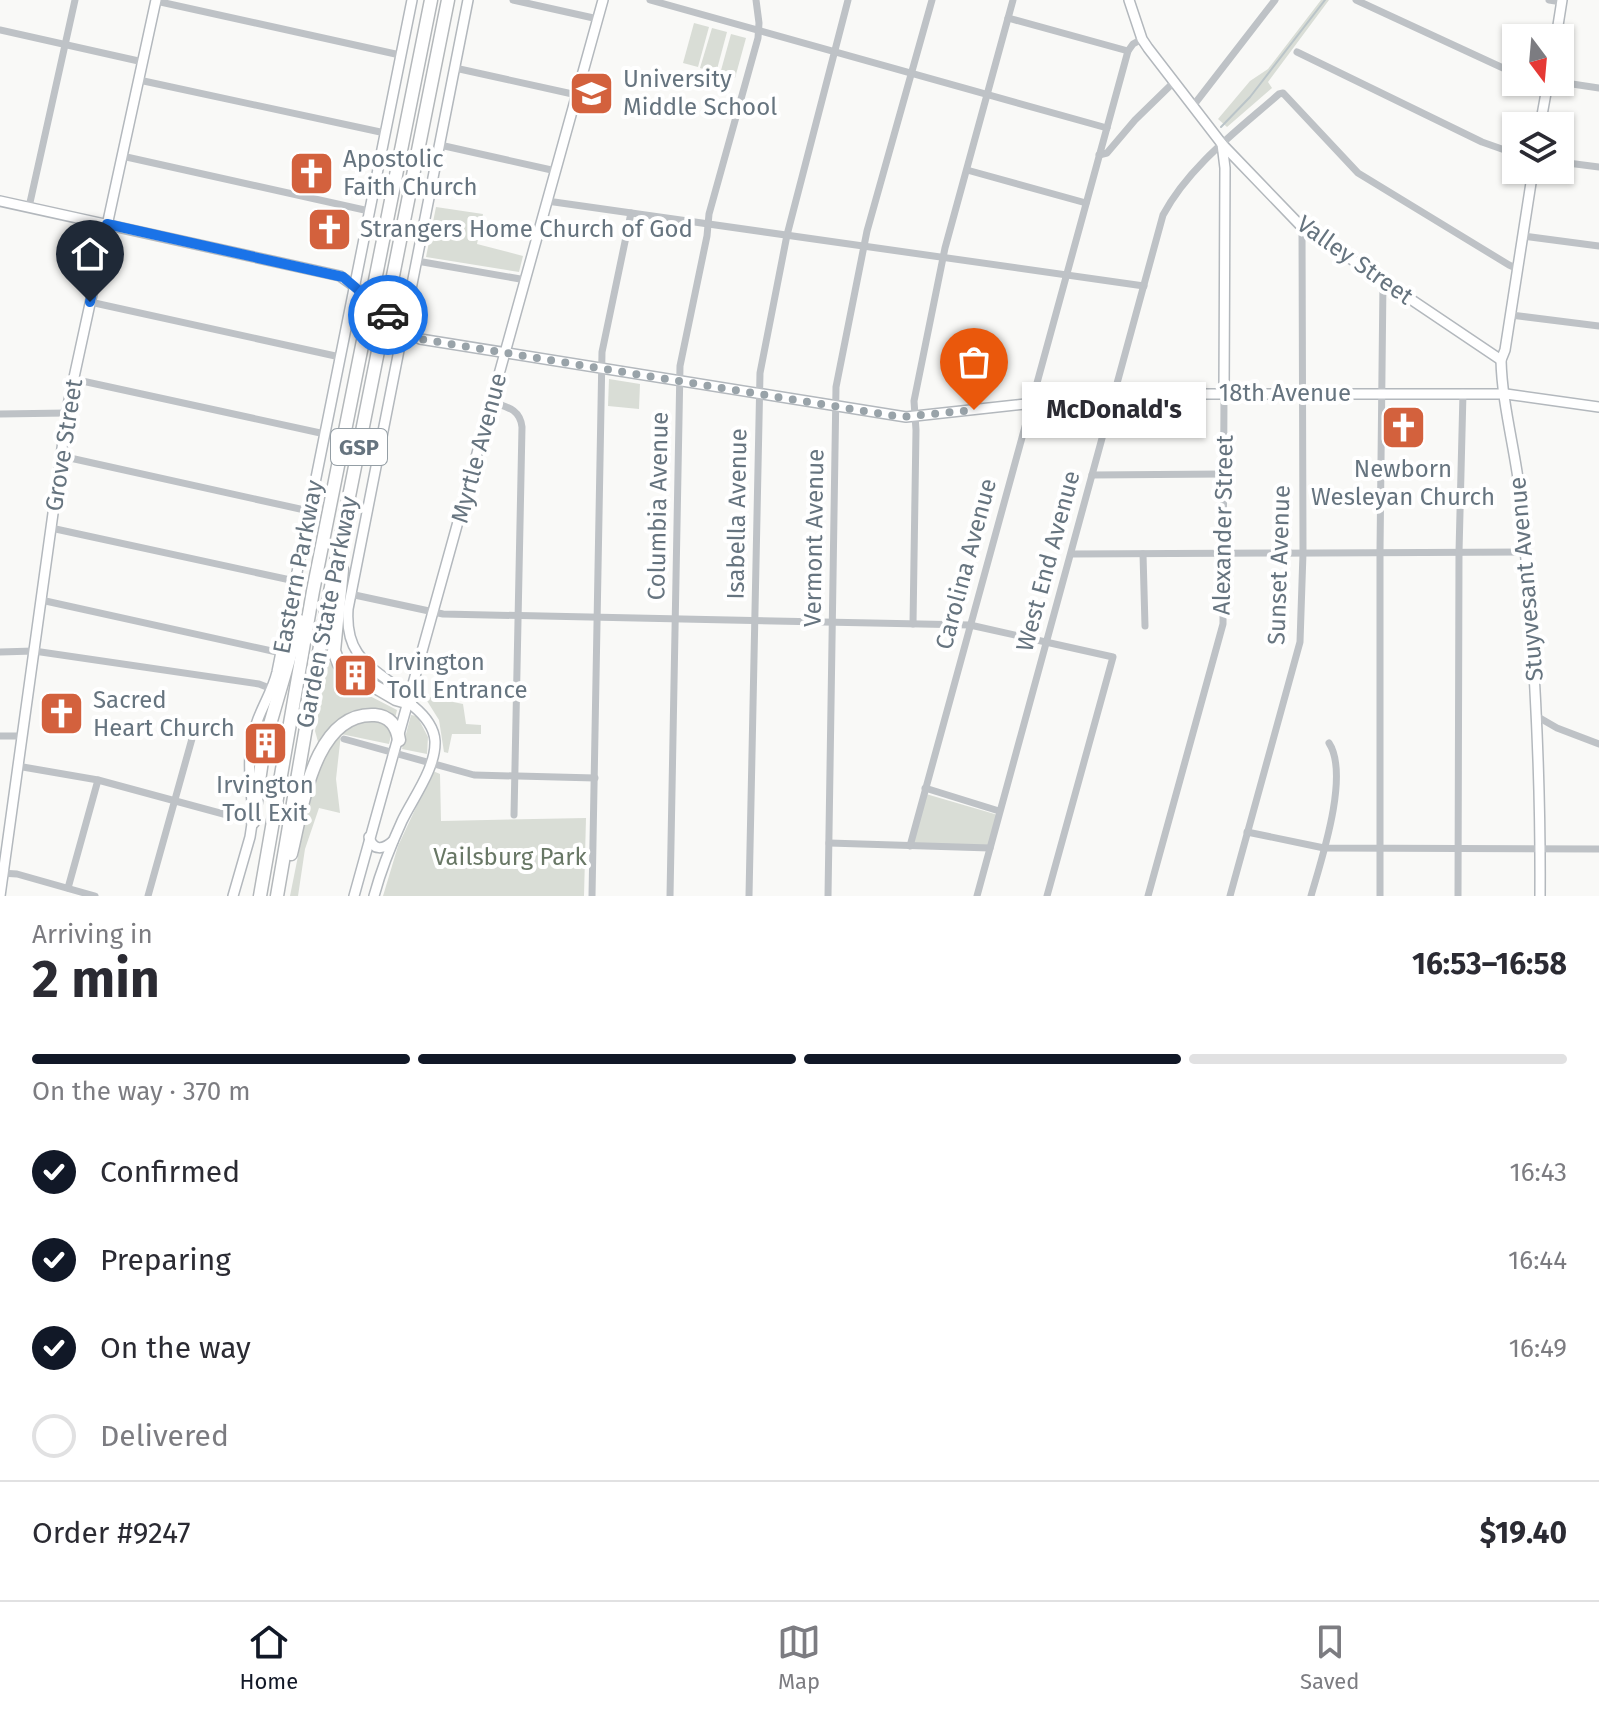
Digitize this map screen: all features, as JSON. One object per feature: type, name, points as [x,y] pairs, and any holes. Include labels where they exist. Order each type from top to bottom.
[{"type":"highway","name":"Garden State Parkway","points":[[260,896],[325,529],[431,0]]},
{"type":"highway","name":"Garden State Parkway","points":[[278,896],[321,640],[448,0]]},
{"type":"highway","points":[[354,470],[334,643],[339,664],[399,701],[410,703]]},
{"type":"highway","points":[[253,822],[265,743],[325,529]]},
{"type":"highway","points":[[278,896],[312,775],[329,737],[350,720],[375,715],[392,723],[399,740]]},
{"type":"main road","name":"Eastern Parkway","points":[[233,896],[253,822],[250,746],[257,721],[272,689],[281,653],[340,357],[357,288],[369,211],[412,0]]},
{"type":"main road","points":[[374,896],[395,839],[430,763],[435,747],[434,733],[423,714],[400,690],[370,669],[357,653],[348,625],[350,594],[400,325],[417,261],[468,0]]},
{"type":"main road","name":"Myrtle Avenue","points":[[354,896],[603,0]]},
{"type":"main road","name":"Valley Street","points":[[1129,0],[1142,39],[1174,82],[1222,144],[1302,226],[1501,360]]},
{"type":"main road","name":"Grove Street","points":[[0,896],[67,413],[156,1]]},
{"type":"main road","points":[[1558,24],[1562,1]]},
{"type":"main road","name":"Alexander Street","points":[[1222,144],[1225,168],[1224,393]]},
{"type":"main road","name":"Stuyvesant Avenue","points":[[1531,184],[1501,360],[1519,491],[1538,717],[1540,896]]},
{"type":"main road","name":"18th Avenue","points":[[0,201],[340,276],[420,339],[914,417],[1116,394],[1506,394],[1599,407]]},
{"type":"main road","points":[[369,837],[378,848],[386,847],[395,839]]},
{"type":"street","points":[[29,207],[75,0]]},
{"type":"street","points":[[513,0],[598,19]]},
{"type":"street","points":[[650,0],[1107,128]]},
{"type":"street","points":[[756,0],[759,30]]},
{"type":"street","name":"Isabella Avenue","points":[[749,896],[761,366],[787,235],[848,0]]},
{"type":"street","name":"Vermont Avenue","points":[[828,896],[836,387],[865,247],[932,0]]},
{"type":"street","points":[[913,624],[914,401],[943,258],[1013,0]]},
{"type":"street","points":[[1193,106],[1275,0]]},
{"type":"street","points":[[1356,0],[1502,68]]},
{"type":"street","points":[[1549,0],[1562,1]]},
{"type":"street","points":[[156,1],[400,55]]},
{"type":"street","points":[[1008,18],[1128,51],[1142,39]]},
{"type":"street","points":[[0,30],[143,62]]},
{"type":"street","name":"Columbia Avenue","points":[[670,896],[681,362],[708,224],[759,30]]},
{"type":"street","name":"Carolina Avenue","points":[[910,846],[1128,51]]},
{"type":"street","points":[[1297,52],[1502,149]]},
{"type":"street","points":[[455,68],[577,95]]},
{"type":"street","points":[[139,80],[385,133]]},
{"type":"street","points":[[1099,155],[1105,155],[1174,82]]},
{"type":"street","points":[[1574,84],[1599,88]]},
{"type":"street","name":"West End Avenue","points":[[977,896],[1163,215],[1192,174],[1281,93],[1358,173],[1518,269]]},
{"type":"street","points":[[440,145],[556,171]]},
{"type":"street","points":[[122,156],[369,211]]},
{"type":"street","points":[[1574,164],[1599,167]]},
{"type":"street","points":[[967,170],[1086,203]]},
{"type":"street","points":[[547,201],[1144,286]]},
{"type":"street","points":[[592,896],[603,348],[631,213]]},
{"type":"street","name":"Sunset Avenue","points":[[1230,896],[1300,642],[1303,553],[1302,226]]},
{"type":"street","points":[[1523,236],[1599,246]]},
{"type":"street","points":[[417,261],[526,280]]},
{"type":"street","points":[[1380,896],[1383,281]]},
{"type":"street","points":[[90,302],[340,357]]},
{"type":"street","points":[[1511,315],[1599,326]]},
{"type":"street","points":[[73,379],[325,434]]},
{"type":"street","name":"Alexander Street","points":[[1148,896],[1223,624],[1224,393]]},
{"type":"street","points":[[1458,896],[1459,552],[1463,393]]},
{"type":"street","points":[[492,402],[516,411],[522,423],[514,815]]},
{"type":"street","points":[[0,414],[67,413]]},
{"type":"street","points":[[61,456],[309,511]]},
{"type":"street","points":[[1092,475],[1223,474]]},
{"type":"street","points":[[51,528],[295,581]]},
{"type":"street","points":[[1072,554],[1525,552]]},
{"type":"street","points":[[1143,554],[1145,626]]},
{"type":"street","points":[[350,594],[433,613],[970,625],[1113,657],[1047,896]]},
{"type":"street","points":[[41,600],[281,653]]},
{"type":"street","points":[[0,652],[34,651],[259,684],[272,689]]},
{"type":"street","points":[[1538,717],[1599,744],[1599,738]]},
{"type":"street","points":[[148,896],[195,728]]},
{"type":"street","points":[[0,736],[22,736]]},
{"type":"street","points":[[344,739],[470,775],[595,778]]},
{"type":"street","points":[[1311,896],[1335,795],[1334,756],[1329,743]]},
{"type":"street","points":[[17,766],[98,780],[253,822]]},
{"type":"street","points":[[68,888],[98,780]]},
{"type":"street","points":[[925,788],[999,811]]},
{"type":"street","points":[[1247,832],[1324,848],[1599,849]]},
{"type":"street","points":[[829,843],[990,848]]},
{"type":"street","points":[[2,873],[95,896]]},
{"type":"green space","points":[[1321,0],[1329,0],[1268,82],[1272,88],[1227,127],[1218,119],[1250,81],[1268,69]]},
{"type":"green space","points":[[694,23],[709,27],[698,67],[683,63]]},
{"type":"green space","points":[[712,28],[727,32],[716,73],[700,68]]},
{"type":"green space","points":[[731,34],[746,38],[735,78],[720,74]]},
{"type":"green space","points":[[436,207],[483,214],[477,244],[523,256],[519,272],[426,257]]},
{"type":"green space","points":[[609,379],[640,384],[639,409],[608,406]]},
{"type":"green space","points":[[328,661],[364,693],[397,710],[389,744],[341,734],[336,779],[340,813],[319,808],[305,849],[298,896],[290,896],[311,791],[322,756],[315,731]]},
{"type":"green space","points":[[424,696],[463,704],[466,724],[481,725],[481,734],[452,734],[448,753],[444,752],[439,720]]},
{"type":"green space","points":[[411,715],[417,716],[428,737],[427,754],[402,749]]},
{"type":"green space","name":"Vailsburg Park","points":[[433,771],[440,774],[441,821],[586,818],[584,896],[383,896],[398,846]]},
{"type":"green space","points":[[926,794],[998,815],[989,846],[913,844]]},
{"type":"waterway","points":[[1221,127],[1250,97],[1325,0]]},
{"type":"way so far","points":[[388,315],[420,339],[654,377],[901,417],[974,410]]},
{"type":"place","name":"University Middle School","points":[[592,93]]},
{"type":"place","name":"Apostolic Faith Church","points":[[312,173]]},
{"type":"place","name":"Strangers Home Church of God","points":[[329,229]]},
{"type":"place","name":"McDonald's","points":[[974,410]]},
{"type":"place","name":"Newborn Wesleyan Church","points":[[1403,427]]},
{"type":"place","name":"Irvington Toll Entrance","points":[[356,676]]},
{"type":"place","name":"Sacred Heart Church","points":[[62,714]]},
{"type":"place","name":"Irvington Toll Exit","points":[[265,743]]},
{"type":"route","points":[[90,302],[107,224],[343,277],[388,315]]}]
